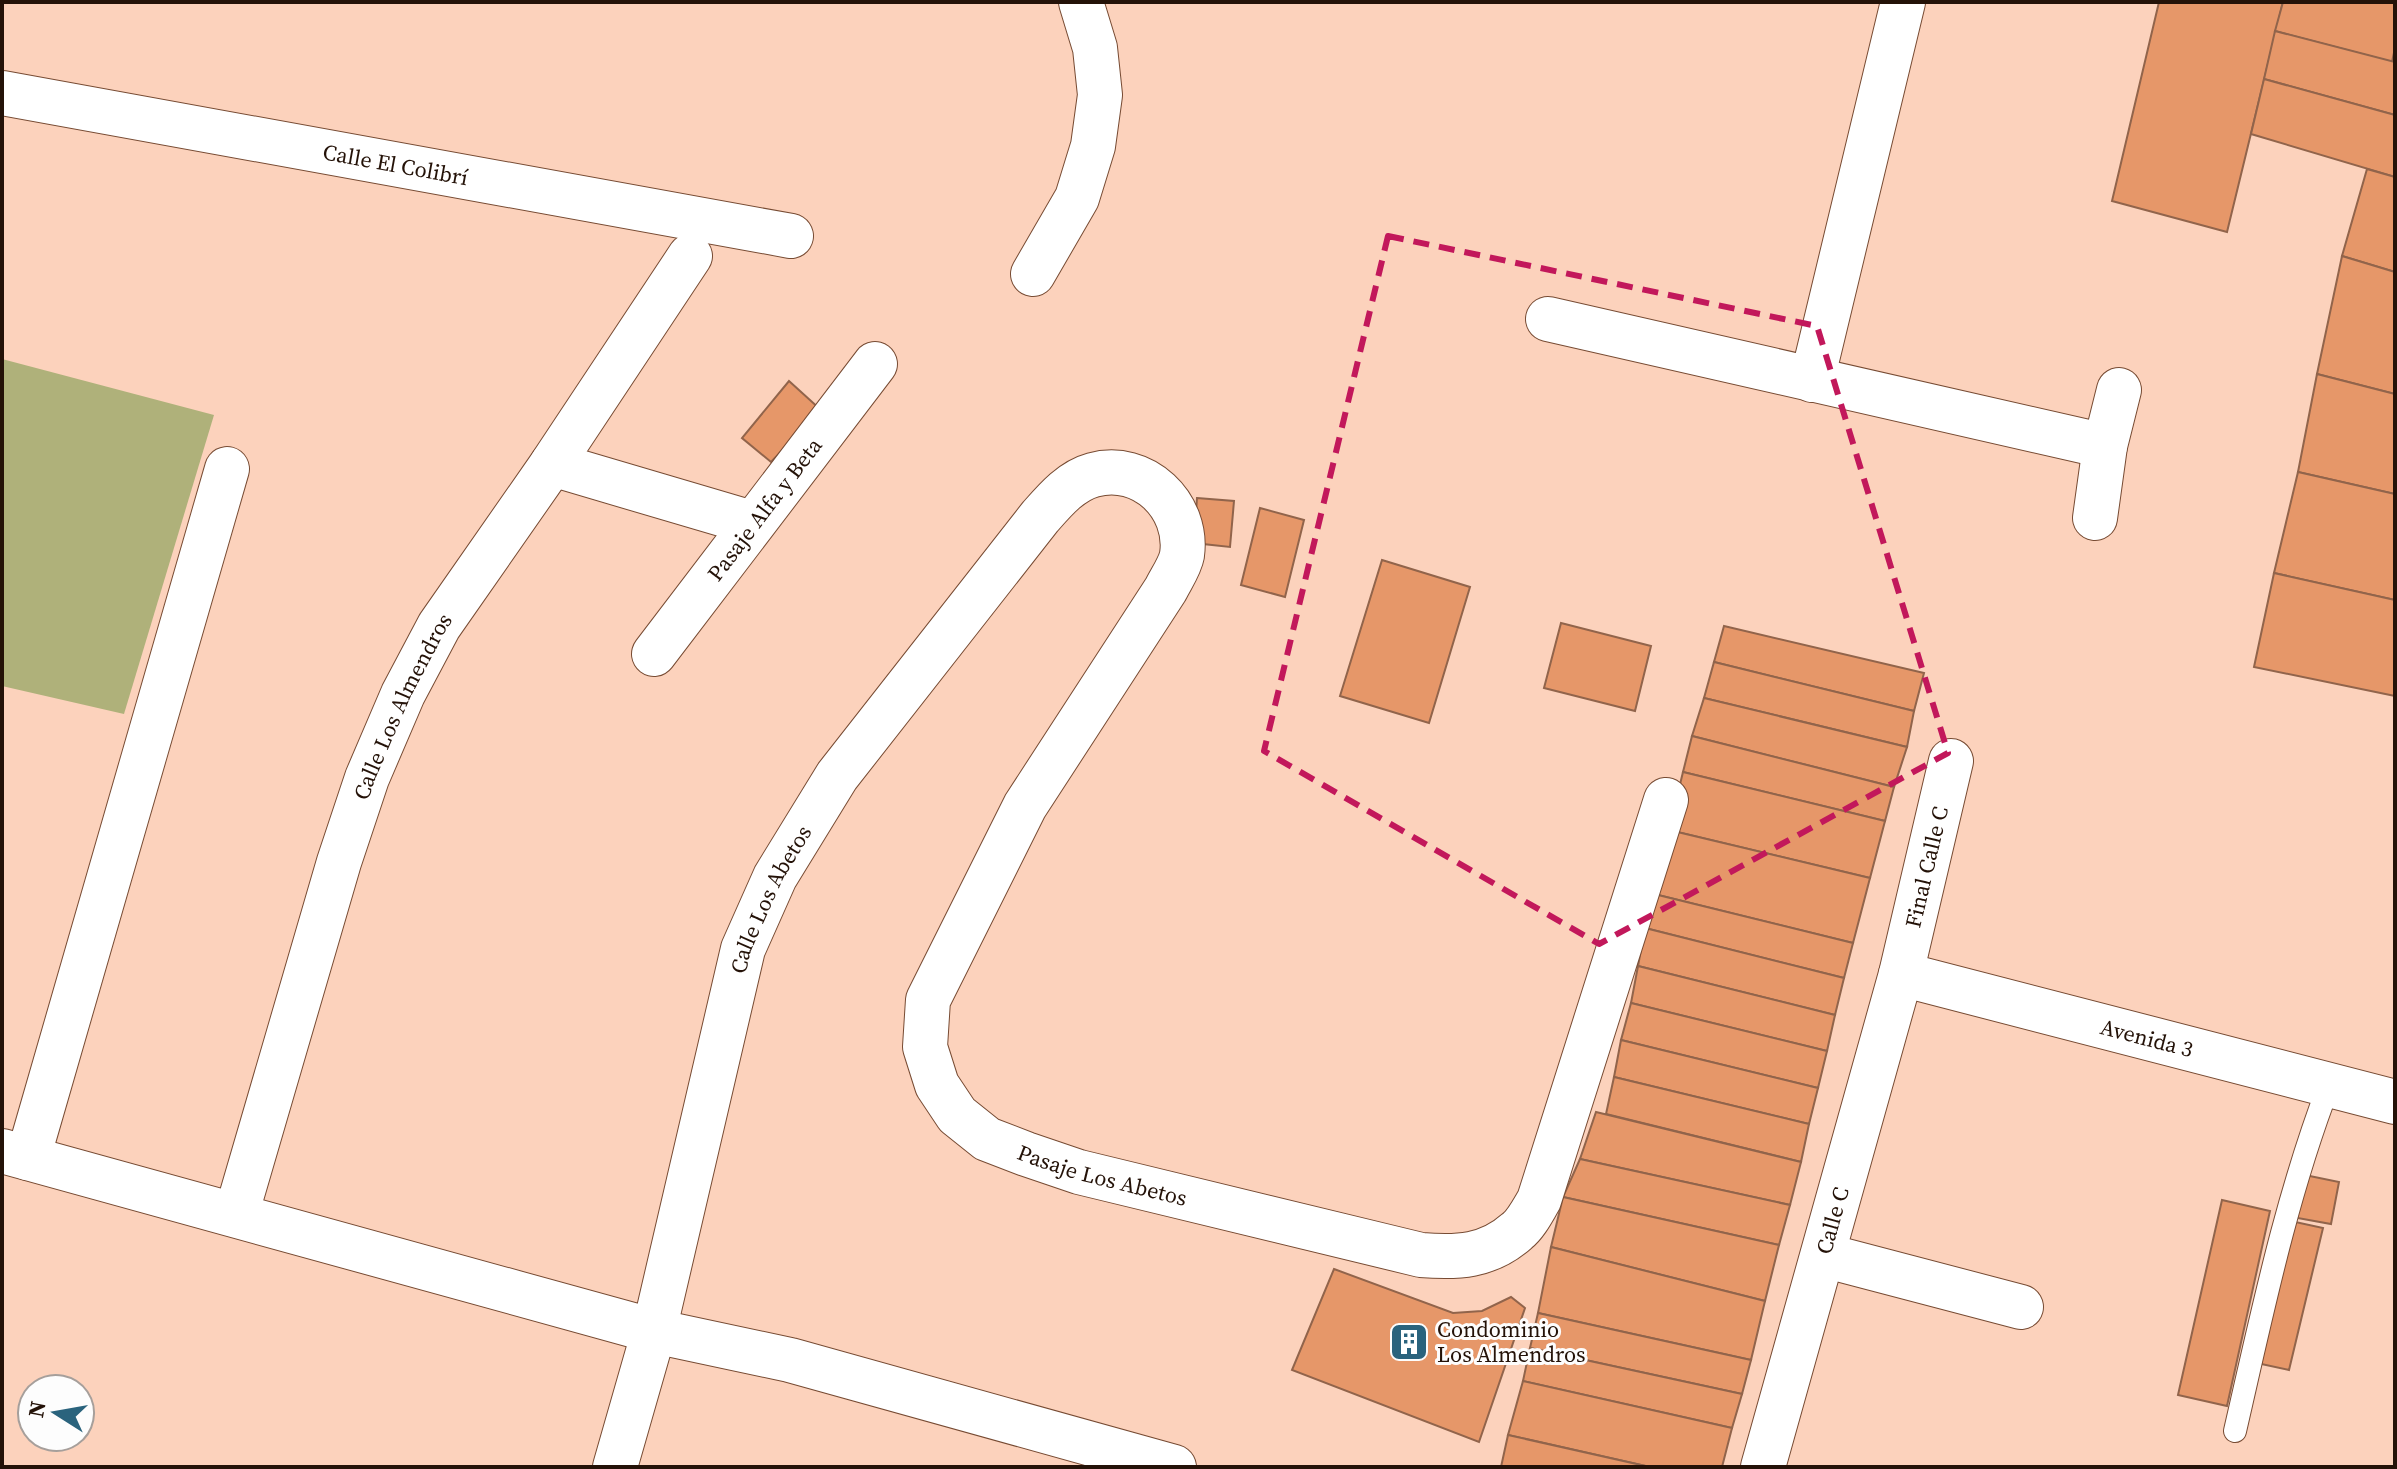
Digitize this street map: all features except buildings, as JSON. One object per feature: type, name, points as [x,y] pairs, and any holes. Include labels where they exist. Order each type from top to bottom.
[{"type":"street","points":[[1033,274],[1077,198],[1093,146],[1100,95],[1095,48],[1081,2]]},
{"type":"street","points":[[1812,380],[1903,2]]},
{"type":"street","name":"Calle El Colibrí","points":[[2,93],[791,236]]},
{"type":"street","name":"Calle Los Almendros","points":[[236,1215],[339,862],[367,778],[403,694],[439,626],[552,464],[690,256]]},
{"type":"street","points":[[1548,319],[2105,446]]},
{"type":"street","name":"Pasaje Alfa y Beta","points":[[654,654],[875,364]]},
{"type":"street","points":[[2095,518],[2105,446],[2119,390]]},
{"type":"street","points":[[552,464],[752,523]]},
{"type":"street","points":[[227,469],[15,1154],[654,1331],[790,1360],[1062,1453],[1174,1467]]},
{"type":"street","name":"Calle Los Abetos","points":[[615,1467],[654,1331],[743,949],[775,877],[837,776],[1063,491],[1091,475],[1116,471],[1142,478]]},
{"type":"street","name":"Pasaje Los Abetos","points":[[1142,478],[1166,496],[1180,520],[1182,557],[1166,589],[1025,806],[928,1000],[925,1047],[937,1085],[957,1115],[987,1139],[1079,1172],[1421,1255],[1456,1258],[1491,1249],[1518,1231],[1539,1200],[1666,800]]},
{"type":"street","name":"Final Calle C","points":[[1901,974],[1951,761]]},
{"type":"street","name":"Avenida 3","points":[[1901,974],[2395,1102]]},
{"type":"street","name":"Calle C","points":[[1763,1467],[1901,974]]},
{"type":"street","points":[[1823,1255],[2021,1307]]},
{"type":"lane","points":[[2235,1431],[2285,1215],[2304,1149],[2329,1085]]},
{"type":"highlighted area","points":[[1388,236],[1817,326],[1948,753],[1599,944],[1264,751]]},
{"type":"green space","points":[[2,359],[214,415],[124,714],[2,686]]},
{"type":"place","name":"Condominio Los Almendros","points":[[1409,1342]]}]
